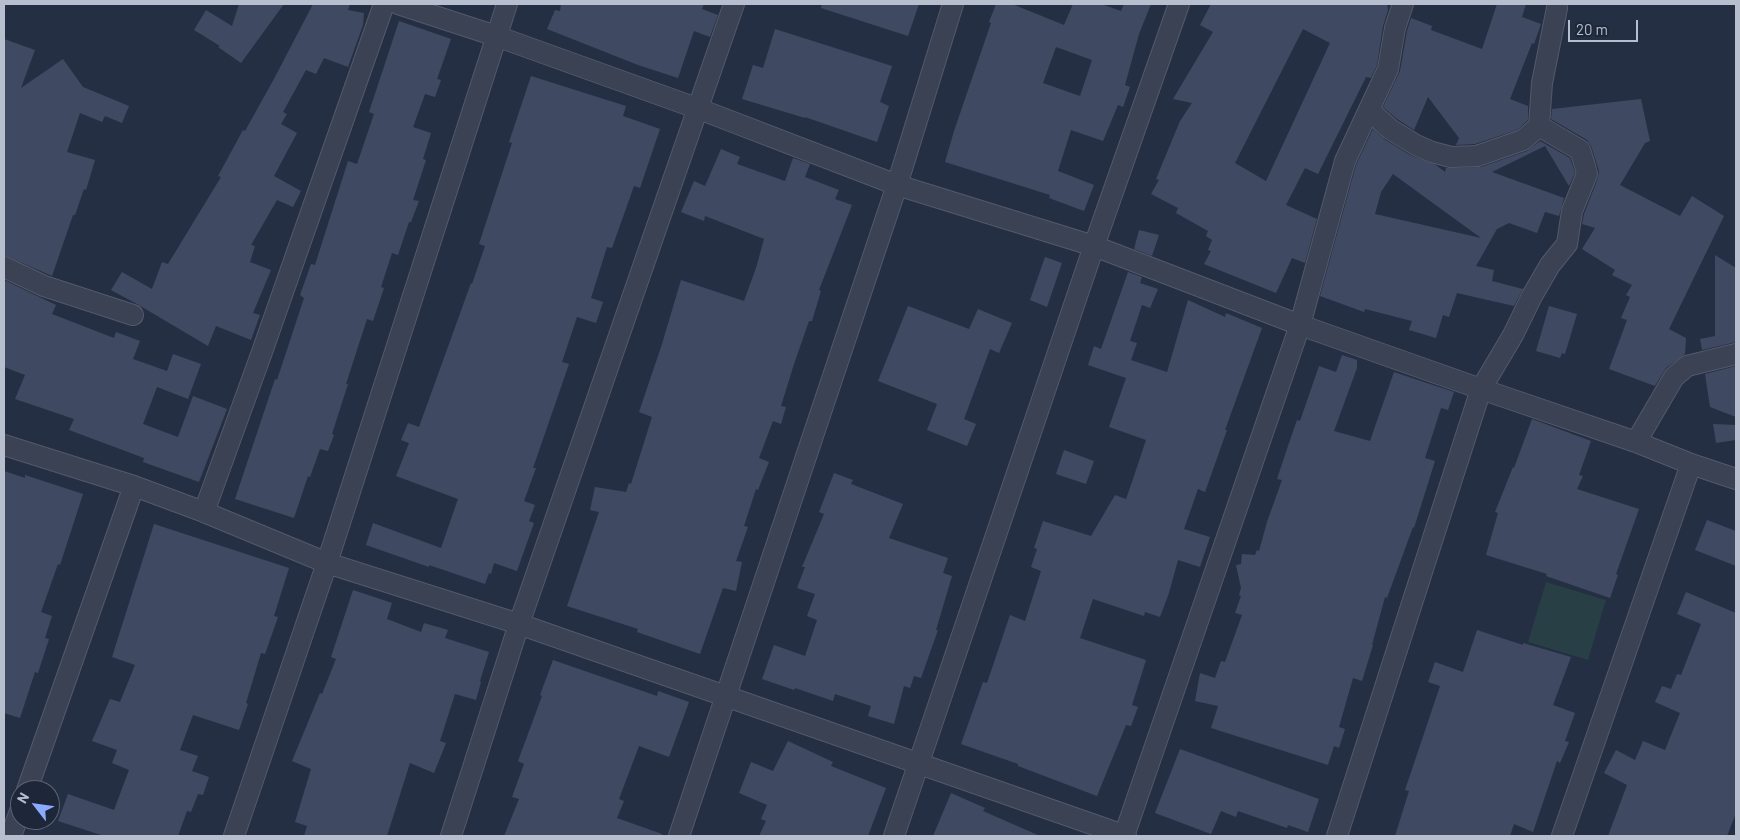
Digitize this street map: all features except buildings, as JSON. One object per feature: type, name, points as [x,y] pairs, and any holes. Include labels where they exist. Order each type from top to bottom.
[{"type":"street","points":[[204,512],[384,4]]},
{"type":"street","points":[[398,4],[496,36],[699,109],[897,185],[1094,246],[1300,325],[1636,442],[1691,464],[1736,479]]},
{"type":"street","points":[[234,836],[327,563],[507,4]]},
{"type":"street","points":[[451,836],[519,624],[734,4]]},
{"type":"street","points":[[679,836],[897,185],[953,4]]},
{"type":"street","points":[[894,836],[1094,246],[1180,4]]},
{"type":"street","points":[[4,445],[134,486],[204,512],[327,563],[519,624],[1125,836],[1300,325],[1345,161],[1388,69],[1395,28],[1403,4]]},
{"type":"street","points":[[1368,110],[1390,129],[1416,145],[1451,157],[1478,156],[1523,140],[1539,126],[1542,83],[1557,8]]},
{"type":"street","points":[[1337,836],[1481,389],[1513,335],[1550,265],[1567,244],[1572,211],[1587,174],[1580,150],[1539,126]]},
{"type":"street","points":[[4,267],[44,286],[133,315]]},
{"type":"street","points":[[1636,442],[1674,377],[1688,366],[1736,354]]},
{"type":"street","points":[[1562,836],[1691,464]]},
{"type":"street","points":[[31,780],[134,486]]},
{"type":"green space","points":[[1546,582],[1606,600],[1588,660],[1528,642]]}]
